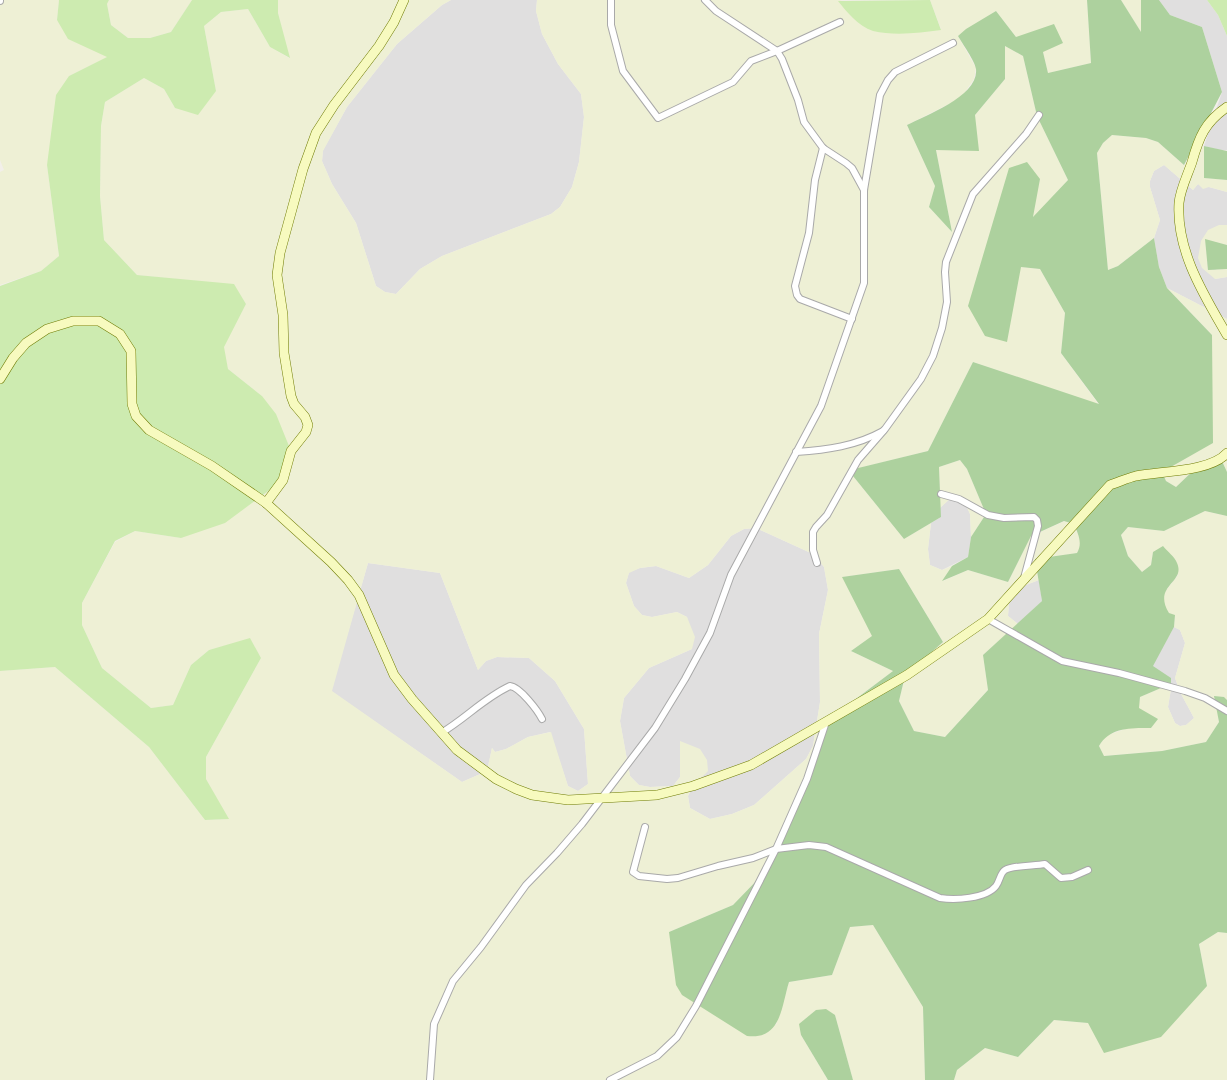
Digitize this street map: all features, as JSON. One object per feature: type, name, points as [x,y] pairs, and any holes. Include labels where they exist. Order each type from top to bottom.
[{"type":"street","points":[[266,502],[283,480],[291,451],[306,432],[308,425],[306,417],[294,404],[291,396],[284,353],[283,315],[278,276],[280,253],[316,133],[334,105],[379,46],[394,22],[404,0]]},
{"type":"street","points":[[612,0],[611,25],[623,70],[658,118],[733,82],[752,61],[840,22]]},
{"type":"street","points":[[705,0],[716,10],[777,51],[782,59],[798,100],[804,122],[823,148],[849,166],[864,190]]},
{"type":"street","points":[[430,1080],[434,1024],[453,981],[481,947],[522,890],[557,853],[655,728],[710,634],[732,575],[821,406],[864,283],[864,190],[880,95],[888,80],[895,72],[953,43]]},
{"type":"street","points":[[1227,107],[1207,124],[1197,146],[1179,202],[1181,240],[1203,294],[1227,335]]},
{"type":"street","points":[[817,563],[813,550],[813,532],[827,515],[858,460],[885,429],[921,379],[933,356],[942,328],[947,302],[945,272],[946,262],[972,194],[1026,134],[1039,115]]},
{"type":"street","points":[[823,148],[815,180],[809,233],[795,286],[797,295],[800,299],[852,319]]},
{"type":"street","points":[[0,379],[13,358],[26,343],[47,329],[73,321],[99,321],[120,334],[131,351],[132,404],[136,416],[149,430],[212,466],[266,502],[348,580],[359,595],[394,675],[412,699],[457,750],[496,779],[516,790],[532,795],[568,800],[657,795],[693,786],[751,766],[907,675],[988,619],[1110,485],[1134,476],[1198,467],[1223,458],[1227,453]]},
{"type":"street","points":[[796,452],[849,445],[866,440],[885,429]]},
{"type":"street","points":[[941,494],[959,498],[988,515],[1004,518],[1034,517],[1037,520],[1038,526],[1024,579]]},
{"type":"street","points":[[988,619],[1062,661],[1119,673],[1186,691],[1205,698],[1227,711]]},
{"type":"street","points":[[441,733],[461,721],[484,701],[510,686],[518,690],[536,708],[542,719]]},
{"type":"street","points":[[610,1080],[657,1056],[677,1037],[696,1006],[776,849],[807,780],[826,722]]},
{"type":"street","points":[[645,827],[633,872],[639,876],[667,879],[678,878],[718,866],[753,858],[776,849],[809,845],[826,847],[940,898],[953,900],[977,896],[992,890],[997,886],[1004,871],[1011,867],[1045,864],[1061,878],[1072,877],[1088,870]]},
{"type":"shaded area","points":[[451,0],[537,0],[536,11],[542,34],[558,64],[581,94],[584,117],[579,162],[572,187],[560,207],[551,214],[442,256],[420,269],[396,294],[385,292],[376,286],[356,223],[332,184],[322,161],[323,150],[347,107],[397,44],[442,5]]},
{"type":"shaded area","points":[[1159,0],[1207,0],[1218,15],[1227,36],[1227,150],[1204,146],[1222,92],[1202,27],[1170,15]]},
{"type":"shaded area","points":[[1164,165],[1193,190],[1198,184],[1227,192],[1227,225],[1219,225],[1215,279],[1227,277],[1227,319],[1167,288],[1159,267],[1154,238],[1160,220],[1150,187],[1150,181],[1154,171]]},
{"type":"shaded area","points":[[952,497],[964,501],[970,514],[971,537],[968,557],[942,570],[930,565],[928,549],[931,523],[941,517],[940,508]]},
{"type":"shaded area","points":[[756,528],[813,554],[824,567],[828,590],[819,634],[820,702],[813,746],[806,759],[754,805],[732,814],[710,819],[690,808],[688,796],[693,786],[680,748],[680,777],[673,786],[650,787],[639,785],[630,776],[620,721],[624,698],[649,668],[692,649],[687,617],[677,612],[652,617],[642,615],[634,606],[626,583],[629,572],[640,568],[656,566],[689,578],[708,565],[731,536],[744,529]]},
{"type":"shaded area","points":[[368,563],[440,573],[478,670],[486,661],[497,657],[529,658],[555,681],[584,729],[588,784],[578,791],[568,786],[550,732],[528,737],[506,749],[495,752],[492,748],[487,771],[462,782],[331,691]]},
{"type":"shaded area","points":[[1039,580],[1042,601],[1018,624],[1008,616],[1009,603],[1015,589]]},
{"type":"shaded area","points":[[1174,627],[1180,630],[1185,643],[1175,678],[1180,692],[1194,718],[1186,725],[1180,726],[1175,723],[1168,707],[1171,689],[1152,666]]},
{"type":"green space","points":[[0,0],[59,0],[57,20],[108,57],[69,76],[47,165],[59,256],[41,271],[0,285],[0,172],[4,170],[0,160]]},
{"type":"green space","points":[[59,0],[109,0],[107,4],[111,25],[128,38],[150,38],[171,32],[192,0],[278,0],[278,13],[290,58],[270,47],[248,9],[221,12],[204,26],[216,91],[198,115],[175,108],[164,89],[144,78],[105,102],[101,126],[100,196],[104,240],[137,275],[234,284],[246,304],[224,347],[228,369],[262,396],[276,414],[291,451],[283,480],[225,523],[181,538],[135,531],[115,541],[82,603],[82,625],[102,668],[151,708],[173,705],[191,665],[209,650],[250,638],[261,658],[206,757],[206,779],[229,819],[205,820],[149,747],[55,667],[0,671],[0,286],[41,271],[59,256],[47,165],[56,95],[69,76],[107,57],[68,39],[57,20]]},
{"type":"green space","points":[[109,0],[192,0],[171,32],[150,38],[128,38],[111,25],[107,4]]},
{"type":"green space","points":[[278,0],[451,0],[442,5],[397,44],[347,107],[323,151],[322,161],[332,184],[356,223],[376,286],[385,292],[396,294],[420,269],[442,256],[551,214],[560,207],[572,187],[579,162],[584,117],[581,94],[558,64],[542,34],[536,11],[537,0],[839,0],[941,29],[930,0],[1087,0],[1091,63],[1048,73],[1043,52],[1016,37],[996,11],[958,36],[976,68],[974,79],[961,98],[907,125],[935,186],[929,207],[952,232],[936,150],[975,115],[1005,79],[1005,46],[1023,56],[1037,116],[1068,180],[1033,218],[1021,267],[1040,269],[1065,313],[1061,353],[1099,405],[973,362],[928,451],[851,470],[853,476],[904,539],[931,523],[928,549],[930,565],[942,570],[952,566],[943,581],[968,570],[1008,582],[1031,536],[1065,521],[1074,524],[1081,542],[1080,548],[1077,553],[1035,560],[1039,580],[1015,589],[1009,603],[1008,616],[1018,624],[983,655],[988,690],[945,737],[914,731],[899,701],[905,676],[943,642],[899,569],[843,577],[873,637],[851,651],[893,671],[824,723],[805,780],[762,875],[733,905],[669,932],[776,1025],[789,982],[832,975],[850,927],[873,925],[923,1007],[925,1080],[853,1080],[835,1015],[801,1035],[828,1080],[0,1080],[0,671],[55,667],[149,747],[205,820],[228,819],[206,779],[206,757],[261,658],[250,639],[209,650],[191,665],[173,705],[151,708],[102,668],[82,625],[82,603],[115,542],[135,531],[181,538],[262,396],[228,369],[223,347],[246,304],[234,285],[137,275],[104,240],[100,196],[101,126],[105,102],[144,78],[164,89],[175,108],[216,91],[204,26],[221,12],[248,9],[270,47],[289,58],[278,13]],"holes":[[[756,528],[813,554],[824,567],[828,590],[819,634],[820,702],[813,746],[806,759],[754,805],[732,814],[710,819],[690,808],[688,796],[693,786],[708,771],[707,760],[700,749],[680,741],[680,777],[673,786],[650,787],[639,785],[630,776],[620,721],[624,698],[649,668],[692,649],[695,637],[687,617],[677,612],[652,617],[642,615],[634,606],[626,583],[629,573],[640,568],[656,566],[689,578],[708,565],[731,536],[744,529]],[[368,563],[440,573],[478,670],[486,661],[497,657],[529,658],[555,681],[584,729],[588,784],[578,791],[568,786],[551,732],[528,737],[506,749],[495,752],[492,748],[487,771],[462,782],[332,691]]]},
{"type":"green space","points":[[930,0],[941,30],[898,34],[881,33],[862,26],[838,1]]},
{"type":"green space","points":[[1087,0],[1121,0],[1141,32],[1141,0],[1159,0],[1170,15],[1202,27],[1222,92],[1184,165],[1158,142],[1146,138],[1112,135],[1103,143],[1097,153],[1108,270],[1118,266],[1154,238],[1159,267],[1167,288],[1212,335],[1213,443],[1162,472],[1166,481],[1176,487],[1196,468],[1221,459],[1227,472],[1227,516],[1205,511],[1164,531],[1128,527],[1121,535],[1128,556],[1142,572],[1151,565],[1153,552],[1163,546],[1173,556],[1177,563],[1179,570],[1166,590],[1164,596],[1165,604],[1169,613],[1175,615],[1174,627],[1153,666],[1171,678],[1171,689],[1161,688],[1140,697],[1139,708],[1158,719],[1151,728],[1136,728],[1115,732],[1109,735],[1099,746],[1104,756],[1162,751],[1206,742],[1219,722],[1214,696],[1224,697],[1227,700],[1227,933],[1218,932],[1199,944],[1207,986],[1161,1037],[1104,1053],[1088,1023],[1054,1020],[1018,1057],[985,1048],[957,1070],[954,1080],[925,1080],[923,1007],[873,925],[850,927],[832,975],[789,982],[778,1020],[773,1028],[767,1033],[758,1036],[747,1036],[682,995],[676,985],[669,932],[733,905],[762,875],[805,780],[824,723],[893,671],[851,651],[872,636],[842,577],[899,569],[943,642],[905,676],[899,701],[914,731],[945,737],[988,690],[983,655],[1042,601],[1035,559],[1077,553],[1079,549],[1080,542],[1074,524],[1064,521],[1031,536],[1008,582],[968,570],[942,581],[952,566],[968,557],[971,537],[986,514],[967,469],[960,460],[939,467],[941,517],[904,539],[853,476],[850,470],[928,451],[973,362],[1099,404],[1061,353],[1065,313],[1040,269],[1021,267],[1007,342],[985,336],[968,306],[1009,168],[1027,162],[1040,179],[1033,217],[1068,180],[1037,116],[1023,56],[1005,46],[1005,79],[975,115],[979,151],[936,150],[952,232],[929,207],[935,186],[907,125],[950,103],[969,88],[975,79],[976,69],[971,57],[958,36],[966,29],[996,11],[1016,37],[1054,24],[1063,43],[1043,52],[1048,73],[1091,63]]},
{"type":"green space","points":[[1121,0],[1141,0],[1141,33]]},
{"type":"green space","points":[[1207,0],[1227,0],[1227,36],[1218,15]]},
{"type":"green space","points":[[1112,135],[1146,138],[1158,142],[1184,165],[1204,146],[1204,178],[1227,180],[1227,192],[1209,187],[1203,189],[1198,184],[1193,190],[1164,165],[1154,171],[1150,181],[1150,187],[1160,220],[1154,238],[1118,266],[1108,270],[1097,153],[1103,143]]},
{"type":"green space","points":[[1204,146],[1227,151],[1227,180],[1204,178]]},
{"type":"green space","points":[[1219,225],[1227,225],[1227,245],[1206,240],[1208,270],[1227,269],[1227,277],[1215,279],[1202,268],[1198,258],[1201,241],[1208,230]]},
{"type":"green space","points":[[1205,239],[1227,245],[1227,269],[1208,270]]},
{"type":"green space","points":[[1167,288],[1227,319],[1227,472],[1221,459],[1196,468],[1176,487],[1166,481],[1161,471],[1212,335]]},
{"type":"green space","points":[[960,460],[967,469],[986,514],[971,537],[970,514],[964,501],[952,497],[940,508],[939,467]]},
{"type":"green space","points":[[1205,511],[1227,516],[1227,700],[1224,697],[1217,708],[1219,722],[1206,742],[1162,751],[1103,756],[1099,746],[1105,736],[1128,728],[1152,728],[1138,708],[1140,697],[1161,688],[1171,689],[1168,707],[1175,723],[1180,726],[1186,725],[1194,718],[1180,692],[1175,678],[1185,643],[1180,630],[1174,627],[1175,616],[1169,613],[1163,604],[1164,593],[1178,575],[1153,552],[1151,565],[1142,572],[1128,556],[1121,535],[1128,527],[1164,531]]},
{"type":"green space","points":[[1218,932],[1227,933],[1227,1080],[954,1080],[957,1070],[985,1048],[1018,1057],[1054,1020],[1088,1023],[1207,986],[1199,944]]},
{"type":"green space","points":[[826,1009],[835,1015],[853,1080],[828,1080],[801,1035],[799,1024],[816,1010]]}]
